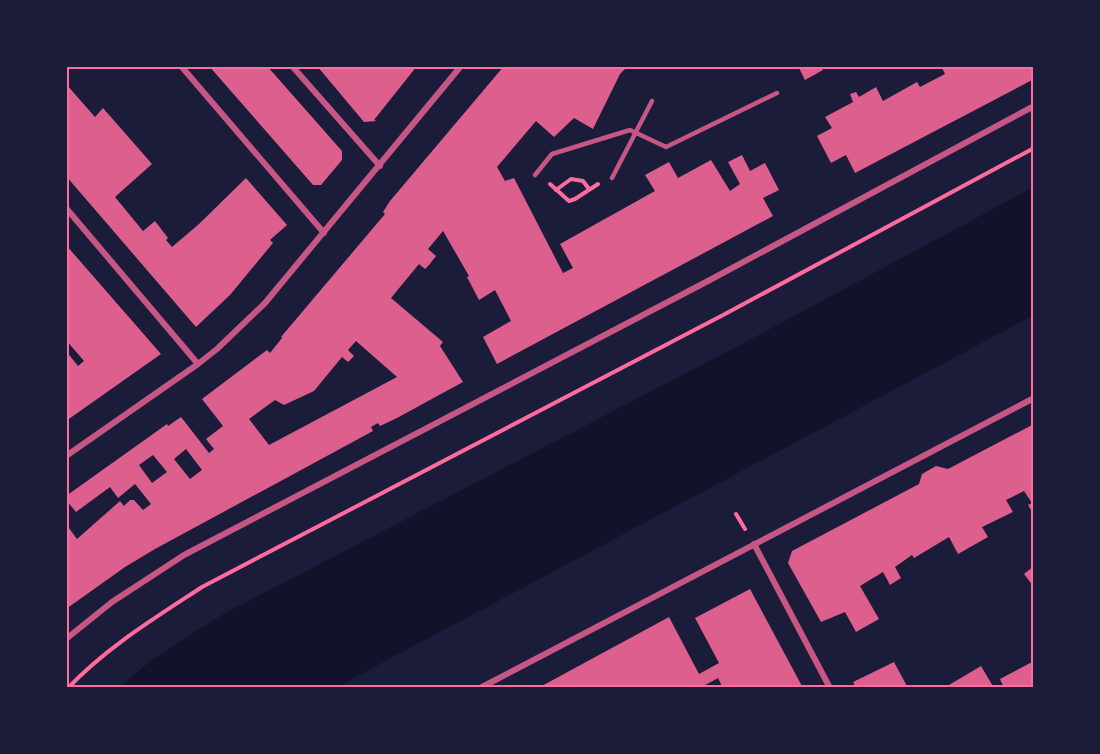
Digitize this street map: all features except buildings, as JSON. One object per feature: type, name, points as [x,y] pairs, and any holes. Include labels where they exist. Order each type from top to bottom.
[{"type":"street","points":[[181,66],[324,232]]},
{"type":"street","points":[[292,66],[380,166]]},
{"type":"street","points":[[66,456],[198,364],[265,303],[461,66]]},
{"type":"street","points":[[66,639],[112,602],[184,555],[708,281],[1034,106]]},
{"type":"street","points":[[66,208],[198,364]]},
{"type":"street","points":[[480,688],[1034,398]]},
{"type":"street","points":[[754,544],[830,688]]},
{"type":"lane","points":[[536,174],[552,154],[630,130],[666,147],[777,93]]},
{"type":"lane","points":[[612,178],[652,101]]},
{"type":"path","points":[[68,688],[84,671],[134,632],[202,587],[715,319],[1034,148]]},
{"type":"path","points":[[536,174],[569,201],[612,178]]},
{"type":"path","points":[[556,190],[571,179],[583,181],[589,189]]},
{"type":"shaded area","points":[[1034,187],[1034,315],[335,688],[118,688],[153,659],[220,616],[742,344]]}]
